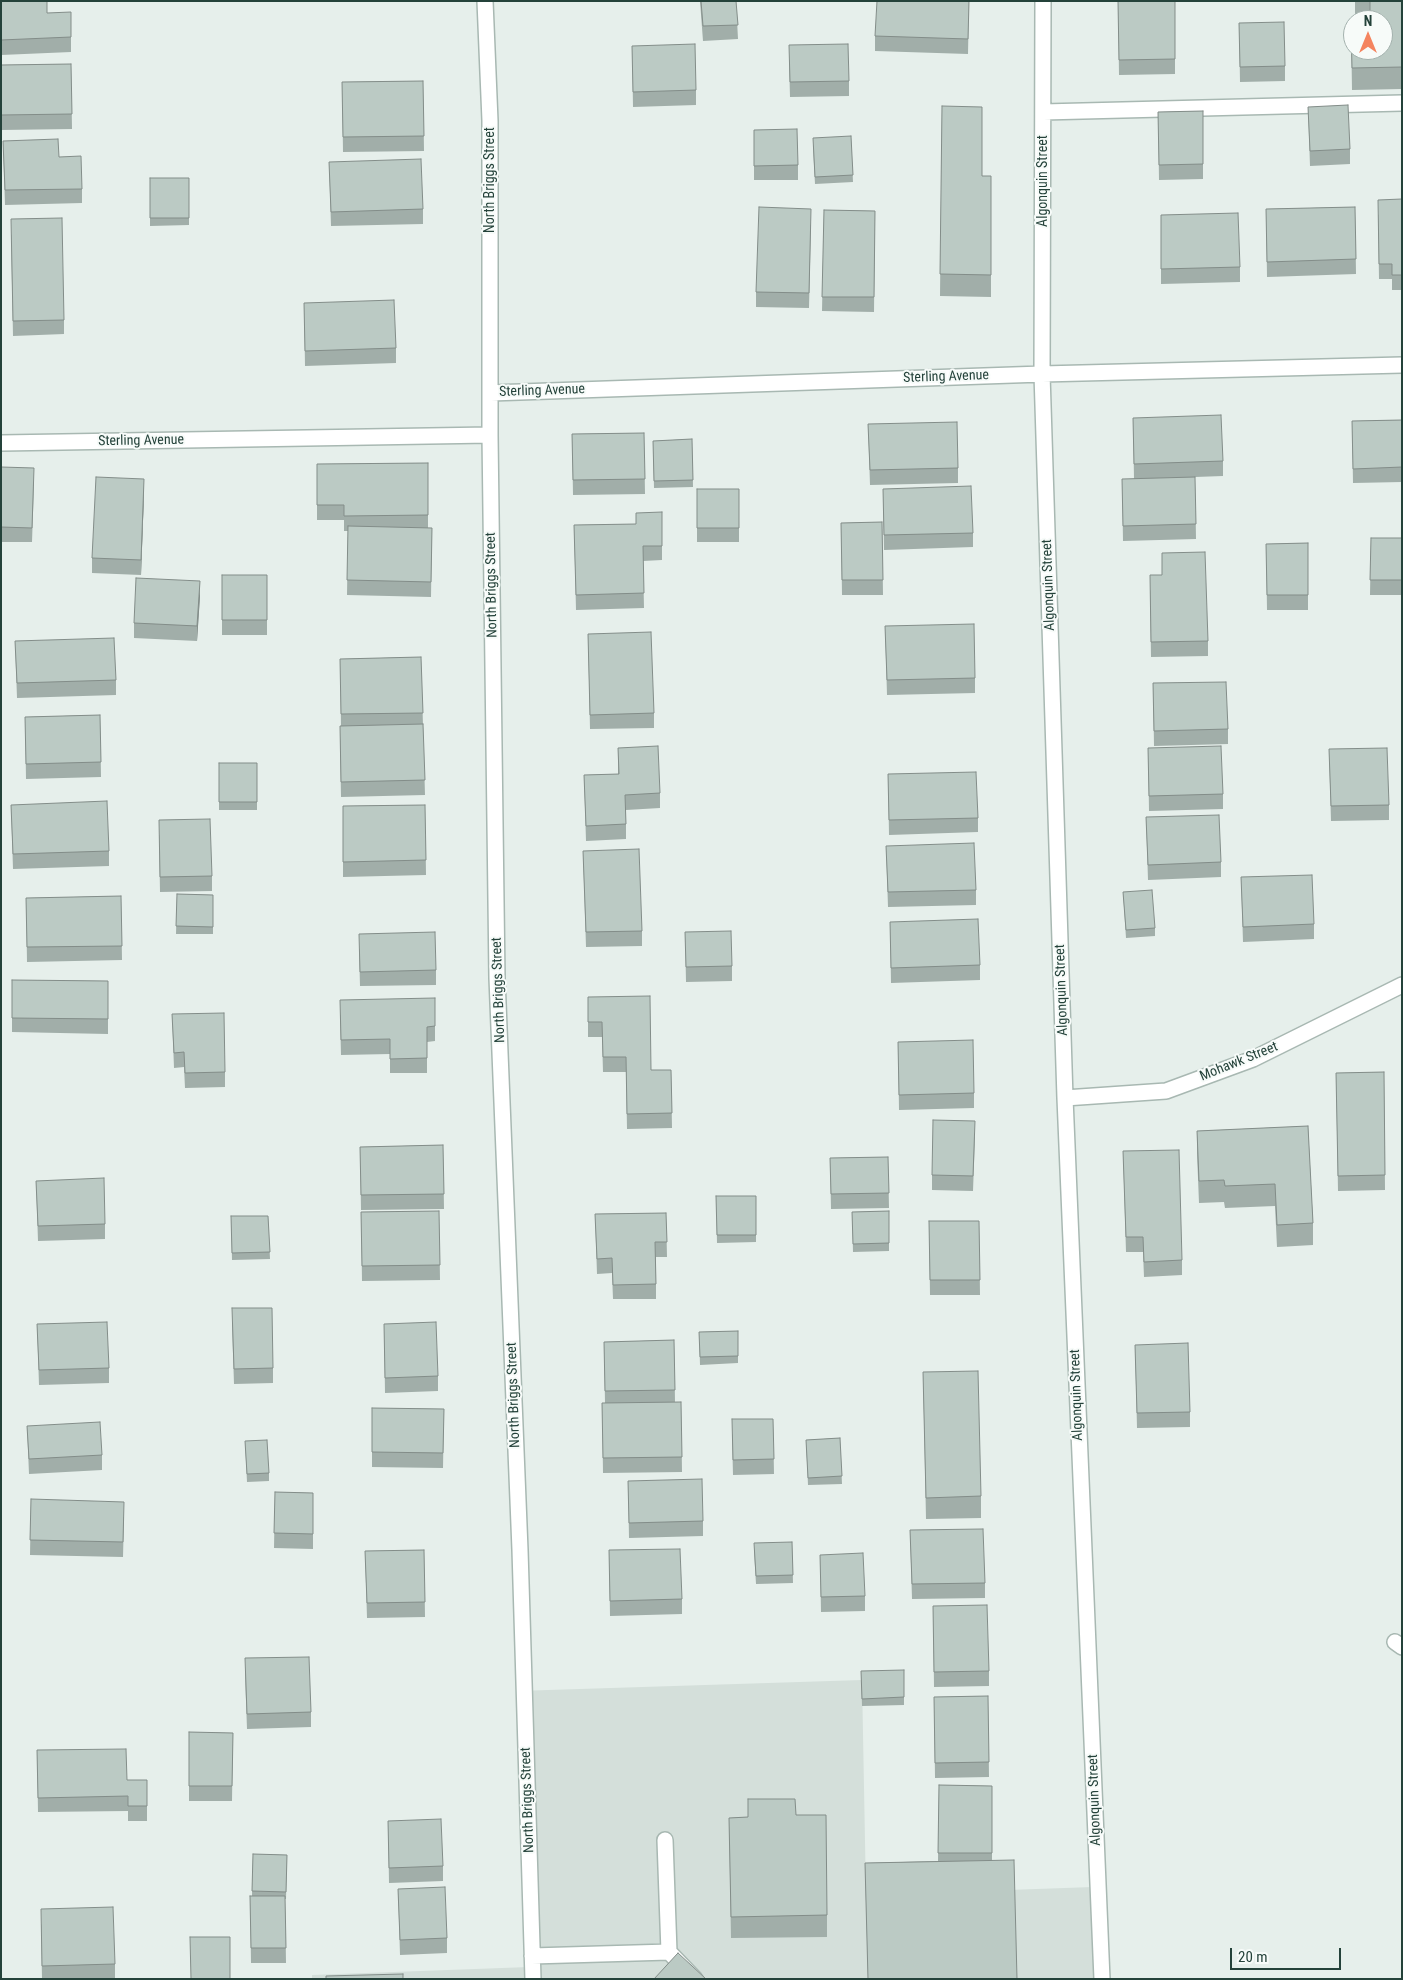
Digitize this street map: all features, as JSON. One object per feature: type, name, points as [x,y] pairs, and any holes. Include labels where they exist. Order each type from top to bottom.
[{"type":"street","name":"North Briggs Street","points":[[486,1],[490,121],[490,435],[498,978],[520,1550],[533,1979]]},
{"type":"street","name":"Algonquin Street","points":[[1043,1],[1042,374],[1065,1098],[1102,1979]]},
{"type":"street","points":[[1043,112],[1402,103]]},
{"type":"street","name":"Sterling Avenue","points":[[491,393],[1042,374],[1402,365]]},
{"type":"street","name":"Sterling Avenue","points":[[1,443],[490,435]]},
{"type":"street","name":"Mohawk Street","points":[[1065,1098],[1166,1091],[1253,1058],[1402,984]]},
{"type":"street","points":[[666,1840],[669,1952],[695,1979]]},
{"type":"street","points":[[532,1956],[669,1952]]},
{"type":"shaded area","points":[[862,1680],[866,1895],[1093,1887],[1098,1979],[312,1979],[312,1975],[529,1967],[517,1691]]},
{"type":"building","points":[[1,1],[47,1],[47,13],[71,12],[71,37],[1,40]]},
{"type":"building","points":[[701,1],[736,1],[738,25],[703,26]]},
{"type":"building","points":[[877,1],[969,1],[968,39],[875,36]]},
{"type":"building","points":[[1118,1],[1175,1],[1175,59],[1119,60]]},
{"type":"building","points":[[1370,1],[1402,1],[1402,67],[1352,68],[1352,60],[1393,60],[1393,10],[1370,10]]},
{"type":"building","points":[[1284,22],[1285,66],[1240,67],[1239,23]]},
{"type":"building","points":[[695,44],[696,90],[633,92],[632,46]]},
{"type":"building","points":[[848,44],[849,81],[790,82],[789,45]]},
{"type":"building","points":[[71,64],[72,114],[1,115],[1,65]]},
{"type":"building","points":[[423,81],[424,136],[343,137],[342,82]]},
{"type":"building","points":[[1348,105],[1350,149],[1310,151],[1308,107]]},
{"type":"building","points":[[942,106],[982,107],[982,176],[991,176],[991,275],[940,274]]},
{"type":"building","points":[[1203,111],[1203,164],[1159,165],[1158,112]]},
{"type":"building","points":[[797,129],[798,165],[754,166],[754,130]]},
{"type":"building","points":[[851,136],[853,175],[815,177],[813,138]]},
{"type":"building","points":[[58,139],[59,157],[81,156],[82,189],[5,190],[3,141]]},
{"type":"building","points":[[421,159],[423,209],[331,212],[329,162]]},
{"type":"building","points":[[150,178],[189,178],[189,218],[150,218]]},
{"type":"building","points":[[1402,199],[1402,275],[1392,275],[1392,264],[1379,264],[1378,200]]},
{"type":"building","points":[[759,207],[811,209],[809,293],[756,292]]},
{"type":"building","points":[[1355,207],[1356,259],[1267,262],[1266,209]]},
{"type":"building","points":[[824,210],[875,211],[874,297],[822,297]]},
{"type":"building","points":[[1238,213],[1240,267],[1161,269],[1161,215]]},
{"type":"building","points":[[62,218],[64,320],[13,321],[11,219]]},
{"type":"building","points":[[394,300],[396,348],[305,351],[304,303]]},
{"type":"building","points":[[1221,415],[1223,461],[1134,464],[1133,418]]},
{"type":"building","points":[[1402,420],[1402,467],[1353,469],[1352,421]]},
{"type":"building","points":[[957,422],[958,468],[870,470],[868,424]]},
{"type":"building","points":[[644,433],[645,479],[573,480],[572,434]]},
{"type":"building","points":[[692,439],[693,480],[654,481],[653,441]]},
{"type":"building","points":[[428,463],[428,515],[344,516],[344,505],[317,505],[317,464]]},
{"type":"building","points":[[1,467],[34,468],[32,528],[1,527]]},
{"type":"building","points":[[96,477],[144,479],[141,560],[92,558]]},
{"type":"building","points":[[1195,477],[1196,524],[1123,526],[1122,479]]},
{"type":"building","points":[[971,486],[973,533],[884,535],[883,489]]},
{"type":"building","points":[[697,489],[739,489],[739,528],[697,528]]},
{"type":"building","points":[[662,512],[662,546],[643,546],[644,593],[576,595],[574,525],[636,524],[636,513]]},
{"type":"building","points":[[882,522],[883,580],[842,580],[841,523]]},
{"type":"building","points":[[348,526],[432,528],[431,582],[347,580]]},
{"type":"building","points":[[1371,538],[1402,538],[1402,580],[1370,580]]},
{"type":"building","points":[[1308,543],[1308,595],[1267,595],[1266,544]]},
{"type":"building","points":[[1205,552],[1208,641],[1151,642],[1150,575],[1162,575],[1162,553]]},
{"type":"building","points":[[222,575],[267,575],[267,620],[222,620]]},
{"type":"building","points":[[136,578],[200,581],[197,626],[134,623]]},
{"type":"building","points":[[974,624],[975,678],[887,680],[885,626]]},
{"type":"building","points":[[651,632],[654,713],[590,715],[588,634]]},
{"type":"building","points":[[114,638],[116,680],[17,683],[15,641]]},
{"type":"building","points":[[421,657],[423,713],[341,714],[340,659]]},
{"type":"building","points":[[1226,682],[1228,729],[1154,731],[1153,683]]},
{"type":"building","points":[[100,715],[101,762],[26,764],[25,717]]},
{"type":"building","points":[[423,724],[425,780],[341,782],[340,726]]},
{"type":"building","points":[[658,746],[660,793],[625,795],[626,824],[586,826],[584,775],[619,774],[618,748]]},
{"type":"building","points":[[1221,746],[1223,794],[1149,796],[1148,748]]},
{"type":"building","points":[[1387,748],[1389,805],[1331,806],[1329,749]]},
{"type":"building","points":[[219,763],[257,763],[257,802],[219,802]]},
{"type":"building","points":[[976,772],[978,818],[889,820],[888,774]]},
{"type":"building","points":[[107,801],[109,851],[13,854],[11,805]]},
{"type":"building","points":[[425,805],[426,860],[343,862],[343,806]]},
{"type":"building","points":[[1219,815],[1221,862],[1148,865],[1146,817]]},
{"type":"building","points":[[210,819],[212,876],[160,877],[159,820]]},
{"type":"building","points":[[974,843],[976,890],[888,892],[886,846]]},
{"type":"building","points":[[639,849],[642,931],[586,932],[583,851]]},
{"type":"building","points":[[1312,875],[1314,924],[1243,927],[1241,877]]},
{"type":"building","points":[[1152,890],[1155,928],[1126,930],[1123,892]]},
{"type":"building","points":[[177,894],[213,895],[213,927],[176,926]]},
{"type":"building","points":[[121,896],[122,946],[27,947],[26,898]]},
{"type":"building","points":[[978,919],[980,965],[891,968],[890,922]]},
{"type":"building","points":[[731,931],[732,966],[686,967],[685,932]]},
{"type":"building","points":[[435,932],[436,970],[360,972],[359,934]]},
{"type":"building","points":[[12,980],[108,981],[108,1019],[12,1018]]},
{"type":"building","points":[[650,996],[651,1070],[671,1070],[672,1113],[627,1114],[626,1057],[603,1057],[602,1022],[588,1022],[588,997]]},
{"type":"building","points":[[435,998],[435,1026],[427,1027],[427,1058],[390,1059],[390,1039],[341,1040],[340,1000]]},
{"type":"building","points":[[224,1013],[225,1072],[185,1073],[184,1052],[174,1053],[172,1014]]},
{"type":"building","points":[[973,1040],[974,1093],[899,1095],[898,1042]]},
{"type":"building","points":[[1384,1072],[1385,1175],[1338,1176],[1336,1073]]},
{"type":"building","points":[[933,1120],[975,1121],[973,1176],[932,1175]]},
{"type":"building","points":[[1308,1126],[1313,1223],[1277,1225],[1275,1184],[1225,1186],[1224,1180],[1199,1181],[1197,1131]]},
{"type":"building","points":[[443,1145],[444,1194],[361,1195],[360,1147]]},
{"type":"building","points":[[1179,1150],[1182,1260],[1144,1262],[1143,1237],[1126,1237],[1123,1151]]},
{"type":"building","points":[[888,1157],[889,1193],[831,1194],[830,1158]]},
{"type":"building","points":[[104,1178],[105,1224],[38,1226],[36,1181]]},
{"type":"building","points":[[716,1196],[756,1196],[756,1235],[717,1235]]},
{"type":"building","points":[[439,1211],[440,1265],[362,1266],[361,1212]]},
{"type":"building","points":[[889,1211],[889,1243],[853,1244],[852,1212]]},
{"type":"building","points":[[666,1213],[667,1242],[655,1242],[656,1284],[613,1285],[612,1258],[597,1259],[595,1214]]},
{"type":"building","points":[[231,1216],[268,1216],[270,1252],[232,1253]]},
{"type":"building","points":[[929,1221],[979,1221],[980,1280],[930,1280]]},
{"type":"building","points":[[232,1308],[272,1308],[273,1368],[234,1369]]},
{"type":"building","points":[[107,1322],[109,1368],[39,1370],[37,1324]]},
{"type":"building","points":[[436,1322],[438,1376],[385,1378],[384,1324]]},
{"type":"building","points":[[738,1331],[738,1356],[700,1357],[699,1332]]},
{"type":"building","points":[[674,1340],[675,1390],[605,1391],[604,1342]]},
{"type":"building","points":[[1188,1343],[1190,1412],[1137,1413],[1135,1345]]},
{"type":"building","points":[[978,1371],[981,1496],[926,1498],[923,1372]]},
{"type":"building","points":[[681,1402],[682,1457],[603,1458],[602,1403]]},
{"type":"building","points":[[372,1408],[444,1409],[443,1453],[372,1452]]},
{"type":"building","points":[[732,1419],[773,1419],[774,1459],[733,1460]]},
{"type":"building","points":[[100,1422],[102,1455],[29,1459],[27,1426]]},
{"type":"building","points":[[840,1438],[842,1476],[808,1478],[806,1440]]},
{"type":"building","points":[[267,1440],[269,1473],[247,1474],[245,1441]]},
{"type":"building","points":[[702,1479],[703,1521],[629,1523],[628,1481]]},
{"type":"building","points":[[275,1492],[313,1493],[313,1534],[274,1533]]},
{"type":"building","points":[[31,1499],[124,1502],[123,1542],[30,1540]]},
{"type":"building","points":[[983,1529],[985,1583],[912,1584],[910,1530]]},
{"type":"building","points":[[792,1542],[793,1575],[756,1576],[754,1543]]},
{"type":"building","points":[[680,1549],[682,1599],[610,1601],[609,1550]]},
{"type":"building","points":[[424,1550],[425,1602],[367,1603],[365,1551]]},
{"type":"building","points":[[863,1553],[865,1596],[821,1597],[820,1555]]},
{"type":"building","points":[[987,1605],[989,1671],[934,1672],[933,1606]]},
{"type":"building","points":[[309,1657],[311,1712],[247,1714],[245,1658]]},
{"type":"building","points":[[904,1670],[904,1697],[862,1699],[861,1671]]},
{"type":"building","points":[[988,1696],[989,1762],[935,1763],[934,1697]]},
{"type":"building","points":[[189,1732],[233,1733],[232,1786],[189,1786]]},
{"type":"building","points":[[126,1749],[127,1780],[147,1780],[147,1806],[128,1806],[128,1796],[38,1798],[37,1750]]},
{"type":"building","points":[[939,1785],[992,1786],[992,1853],[938,1853]]},
{"type":"building","points":[[748,1799],[795,1799],[796,1815],[826,1815],[827,1915],[731,1917],[729,1818],[748,1817]]},
{"type":"building","points":[[441,1819],[443,1866],[389,1868],[388,1821]]},
{"type":"building","points":[[253,1854],[287,1855],[286,1892],[252,1891]]},
{"type":"building","points":[[1014,1860],[1017,1979],[868,1979],[865,1863]]},
{"type":"building","points":[[445,1887],[447,1938],[400,1940],[398,1889]]},
{"type":"building","points":[[250,1896],[285,1896],[286,1948],[251,1948]]},
{"type":"building","points":[[113,1907],[115,1964],[42,1966],[41,1909]]},
{"type":"building","points":[[190,1937],[230,1937],[230,1979],[191,1979]]},
{"type":"building","points":[[678,1953],[706,1979],[654,1979]]},
{"type":"building","points":[[403,1974],[403,1979],[326,1979],[326,1976]]}]
